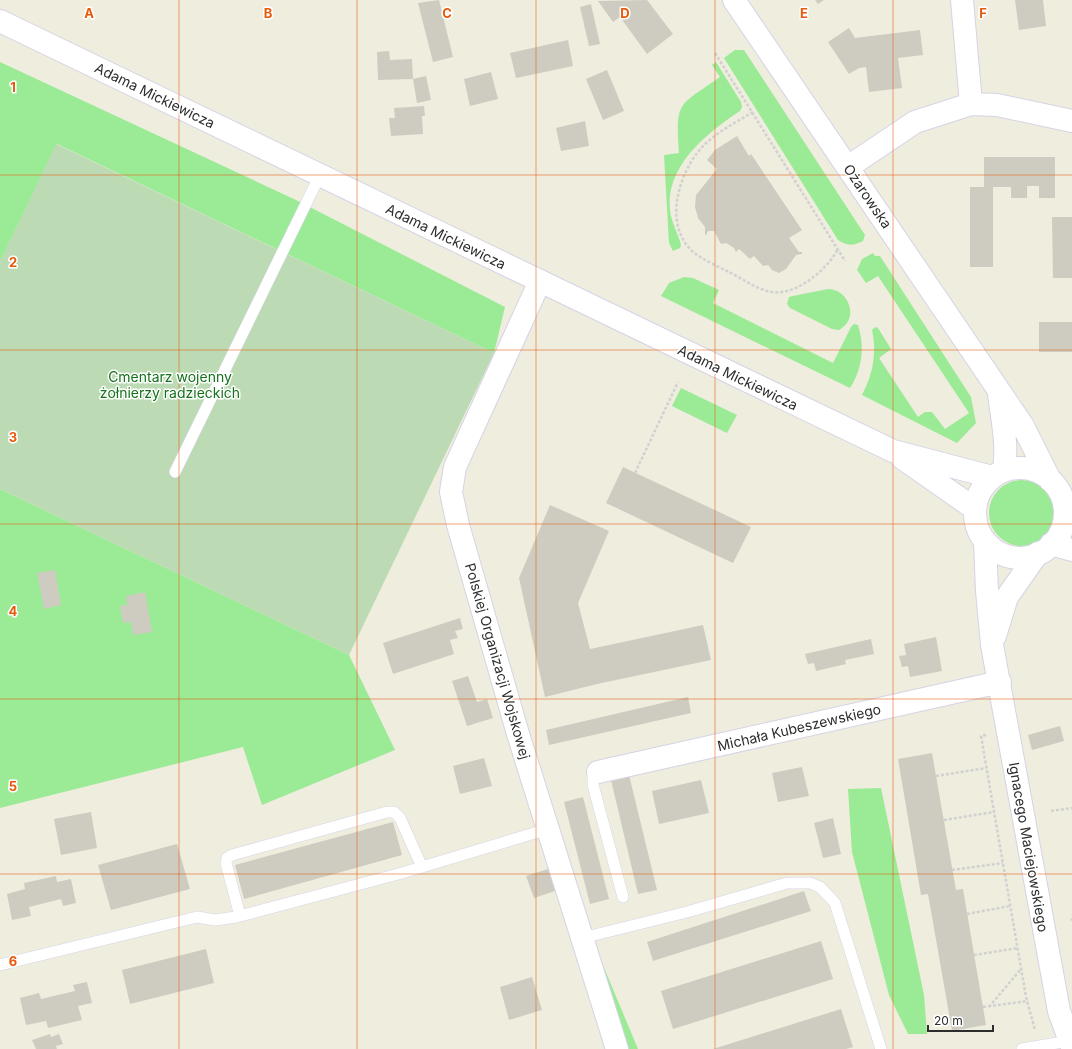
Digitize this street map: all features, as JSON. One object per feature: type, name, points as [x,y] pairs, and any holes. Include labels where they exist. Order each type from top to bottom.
[{"type":"street","name":"Ożarowska","points":[[734,0],[999,393],[1023,426],[1050,480]]},
{"type":"street","points":[[962,0],[971,104]]},
{"type":"street","name":"Adama Mickiewicza","points":[[0,20],[540,282],[893,451],[975,510]]},
{"type":"street","points":[[848,167],[916,122],[971,104],[997,105],[1072,121]]},
{"type":"street","name":"Polskiej Organizacji Wojskowej","points":[[540,282],[454,467],[451,492],[458,525],[518,734],[617,1049]]},
{"type":"street","name":"Ożarowska","points":[[998,474],[1006,456],[1005,432],[999,393]]},
{"type":"street","name":"Adama Mickiewicza","points":[[893,451],[998,474]]},
{"type":"street","points":[[1045,549],[1058,536],[1068,519],[1062,497],[1050,480],[1033,470],[1018,468],[998,474],[980,490],[975,510],[977,526],[985,542],[996,551],[1010,556],[1024,557],[1045,549],[1072,550]]},
{"type":"street","name":"Ignacego Maciejowskiego","points":[[985,542],[987,591],[992,645],[1000,682],[1059,1012],[1070,1044]]},
{"type":"street","name":"Ignacego Maciejowskiego","points":[[992,645],[1007,597],[1045,549]]},
{"type":"street","name":"Michała Kubeszewskiego","points":[[598,772],[1000,682]]},
{"type":"lane","points":[[175,472],[320,175]]},
{"type":"lane","points":[[598,772],[593,776],[593,785],[623,897]]},
{"type":"lane","points":[[240,916],[226,863],[228,858],[232,855],[387,812],[394,812],[400,818],[422,867]]},
{"type":"lane","points":[[0,965],[197,917],[215,920],[240,916],[422,867],[548,829]]},
{"type":"lane","points":[[582,938],[687,912],[787,884],[810,883],[820,887],[835,903],[881,1049]]},
{"type":"lane","points":[[1022,1049],[1070,1044]]},
{"type":"path","points":[[715,53],[845,261]]},
{"type":"path","points":[[753,112],[718,133],[698,153],[686,171],[678,191],[676,208],[678,224],[683,238],[692,250],[703,259],[766,291],[780,293],[794,289],[821,272],[832,261],[838,249]]},
{"type":"path","points":[[635,473],[678,382]]},
{"type":"path","points":[[991,734],[981,736],[986,768],[1028,1001],[1041,1046]]},
{"type":"path","points":[[936,776],[986,768]]},
{"type":"path","points":[[1051,811],[1072,808]]},
{"type":"path","points":[[944,820],[994,812]]},
{"type":"path","points":[[952,870],[1003,863]]},
{"type":"path","points":[[967,914],[1010,906]]},
{"type":"path","points":[[974,955],[1018,948]]},
{"type":"path","points":[[989,1007],[1022,969]]},
{"type":"path","points":[[983,1007],[1028,1001]]},
{"type":"green space","points":[[735,50],[744,50],[865,235],[863,241],[850,245],[838,240],[724,58]]},
{"type":"green space","points":[[0,62],[296,200],[505,307],[494,353],[57,144],[0,262]]},
{"type":"green space","points":[[716,62],[741,102],[742,107],[740,111],[702,140],[691,152],[674,179],[670,194],[670,210],[681,245],[680,248],[673,251],[669,243],[664,155],[679,153],[679,113],[688,100],[720,77],[712,65]]},
{"type":"green space","name":"Cmentarz wojenny żołnierzy radzieckich","points":[[56,144],[494,353],[349,655],[0,489],[0,262]]},
{"type":"green space","points":[[873,253],[875,256],[880,256],[971,397],[976,423],[957,443],[862,395],[869,379],[873,363],[874,347],[872,330],[875,327],[878,328],[891,349],[879,358],[918,417],[925,412],[932,412],[945,429],[969,413],[878,276],[866,283],[857,270],[862,259]]},
{"type":"green space","points":[[684,277],[693,278],[719,290],[713,303],[833,363],[851,327],[854,324],[858,325],[862,350],[860,366],[850,388],[661,296],[669,283]]},
{"type":"green space","points":[[828,289],[835,290],[842,294],[849,305],[849,319],[839,330],[832,329],[790,308],[787,304],[789,297]]},
{"type":"green space","points":[[681,388],[737,415],[727,433],[672,406]]},
{"type":"green space","points":[[1022,480],[1035,483],[1045,490],[1052,500],[1055,513],[1052,526],[1045,536],[1035,543],[1022,546],[1009,543],[999,536],[992,526],[989,513],[992,500],[999,490],[1009,483]]},
{"type":"green space","points":[[0,489],[349,655],[395,750],[262,805],[243,747],[0,808]]},
{"type":"green space","points":[[881,788],[924,995],[927,1034],[908,1034],[889,995],[852,852],[848,789]]},
{"type":"green space","points":[[597,951],[638,1049],[627,1049]]},
{"type":"building","points":[[439,0],[453,57],[433,62],[418,3]]},
{"type":"building","points":[[647,0],[673,34],[647,54],[620,17],[613,22],[598,1]]},
{"type":"building","points":[[815,0],[824,0],[818,4]]},
{"type":"building","points":[[1015,0],[1043,0],[1046,26],[1019,30]]},
{"type":"building","points":[[591,4],[600,44],[589,46],[580,7]]},
{"type":"building","points":[[849,28],[855,38],[920,30],[923,55],[898,58],[902,88],[869,92],[866,67],[859,68],[849,74],[828,42]]},
{"type":"building","points":[[568,40],[573,66],[516,78],[510,53]]},
{"type":"building","points":[[389,51],[390,60],[412,59],[413,79],[378,80],[377,52]]},
{"type":"building","points":[[607,70],[624,111],[603,120],[586,79]]},
{"type":"building","points":[[491,72],[498,99],[470,106],[464,79]]},
{"type":"building","points":[[426,76],[431,100],[417,103],[413,79]]},
{"type":"building","points":[[424,106],[425,116],[422,116],[423,134],[391,136],[389,118],[395,118],[394,108]]},
{"type":"building","points":[[585,121],[589,146],[561,151],[556,128]]},
{"type":"building","points":[[737,136],[749,156],[751,154],[802,230],[789,238],[799,252],[802,252],[802,254],[796,255],[786,269],[779,273],[772,270],[768,265],[763,266],[754,256],[750,259],[739,249],[736,252],[734,248],[726,243],[721,244],[714,231],[708,231],[705,235],[705,227],[698,218],[695,207],[696,195],[717,169],[707,160],[715,150]]},
{"type":"building","points":[[984,157],[1055,157],[1055,198],[1039,198],[1039,186],[1027,186],[1027,198],[1011,198],[1011,187],[993,187],[993,267],[970,267],[970,187],[984,187]]},
{"type":"building","points":[[1052,217],[1072,217],[1072,278],[1053,278]]},
{"type":"building","points":[[1039,322],[1072,322],[1072,352],[1039,352]]},
{"type":"building","points":[[623,467],[751,527],[733,563],[606,503]]},
{"type":"building","points":[[550,505],[609,531],[578,603],[590,649],[703,625],[711,660],[597,684],[545,697],[519,578]]},
{"type":"building","points":[[55,570],[61,605],[44,609],[37,573]]},
{"type":"building","points":[[145,592],[152,632],[133,635],[131,622],[123,623],[120,606],[127,605],[126,596]]},
{"type":"building","points":[[460,618],[463,629],[455,631],[458,638],[450,640],[454,654],[393,674],[383,643]]},
{"type":"building","points":[[936,637],[942,671],[910,677],[908,666],[902,667],[899,656],[906,655],[904,644]]},
{"type":"building","points":[[871,639],[874,654],[845,660],[846,664],[816,671],[814,663],[808,664],[805,654]]},
{"type":"building","points":[[468,676],[477,702],[487,699],[493,718],[467,726],[452,681]]},
{"type":"building","points":[[688,697],[691,713],[549,745],[546,730]]},
{"type":"building","points":[[1060,726],[1064,741],[1032,750],[1028,735]]},
{"type":"building","points":[[932,753],[956,890],[963,889],[986,1025],[952,1031],[928,894],[921,895],[898,759]]},
{"type":"building","points":[[484,758],[492,786],[460,794],[453,766]]},
{"type":"building","points":[[802,767],[809,796],[778,802],[772,773]]},
{"type":"building","points":[[629,775],[657,890],[638,894],[611,780]]},
{"type":"building","points":[[701,780],[709,813],[659,824],[652,791]]},
{"type":"building","points":[[583,797],[609,899],[590,904],[564,802]]},
{"type":"building","points":[[91,812],[97,848],[61,855],[54,819]]},
{"type":"building","points":[[833,818],[841,854],[823,858],[814,823]]},
{"type":"building","points":[[393,822],[402,855],[244,899],[235,865]]},
{"type":"building","points":[[177,844],[190,889],[111,910],[98,865]]},
{"type":"building","points":[[548,869],[555,891],[534,898],[526,876]]},
{"type":"building","points":[[56,876],[57,882],[71,879],[76,903],[63,906],[61,899],[29,907],[31,916],[12,920],[7,894],[25,889],[24,883]]},
{"type":"building","points":[[804,891],[811,911],[653,961],[647,942]]},
{"type":"building","points":[[821,941],[833,979],[673,1029],[661,991]]},
{"type":"building","points":[[206,949],[214,983],[130,1004],[122,970]]},
{"type":"building","points":[[532,977],[542,1010],[509,1020],[500,987]]},
{"type":"building","points":[[87,982],[92,1003],[78,1006],[82,1020],[48,1028],[46,1021],[26,1025],[20,998],[39,993],[41,999],[75,991],[73,985]]},
{"type":"building","points":[[841,1009],[853,1047],[846,1049],[713,1049]]},
{"type":"building","points":[[50,1034],[51,1037],[59,1034],[63,1044],[56,1046],[57,1049],[36,1049],[32,1040]]}]
